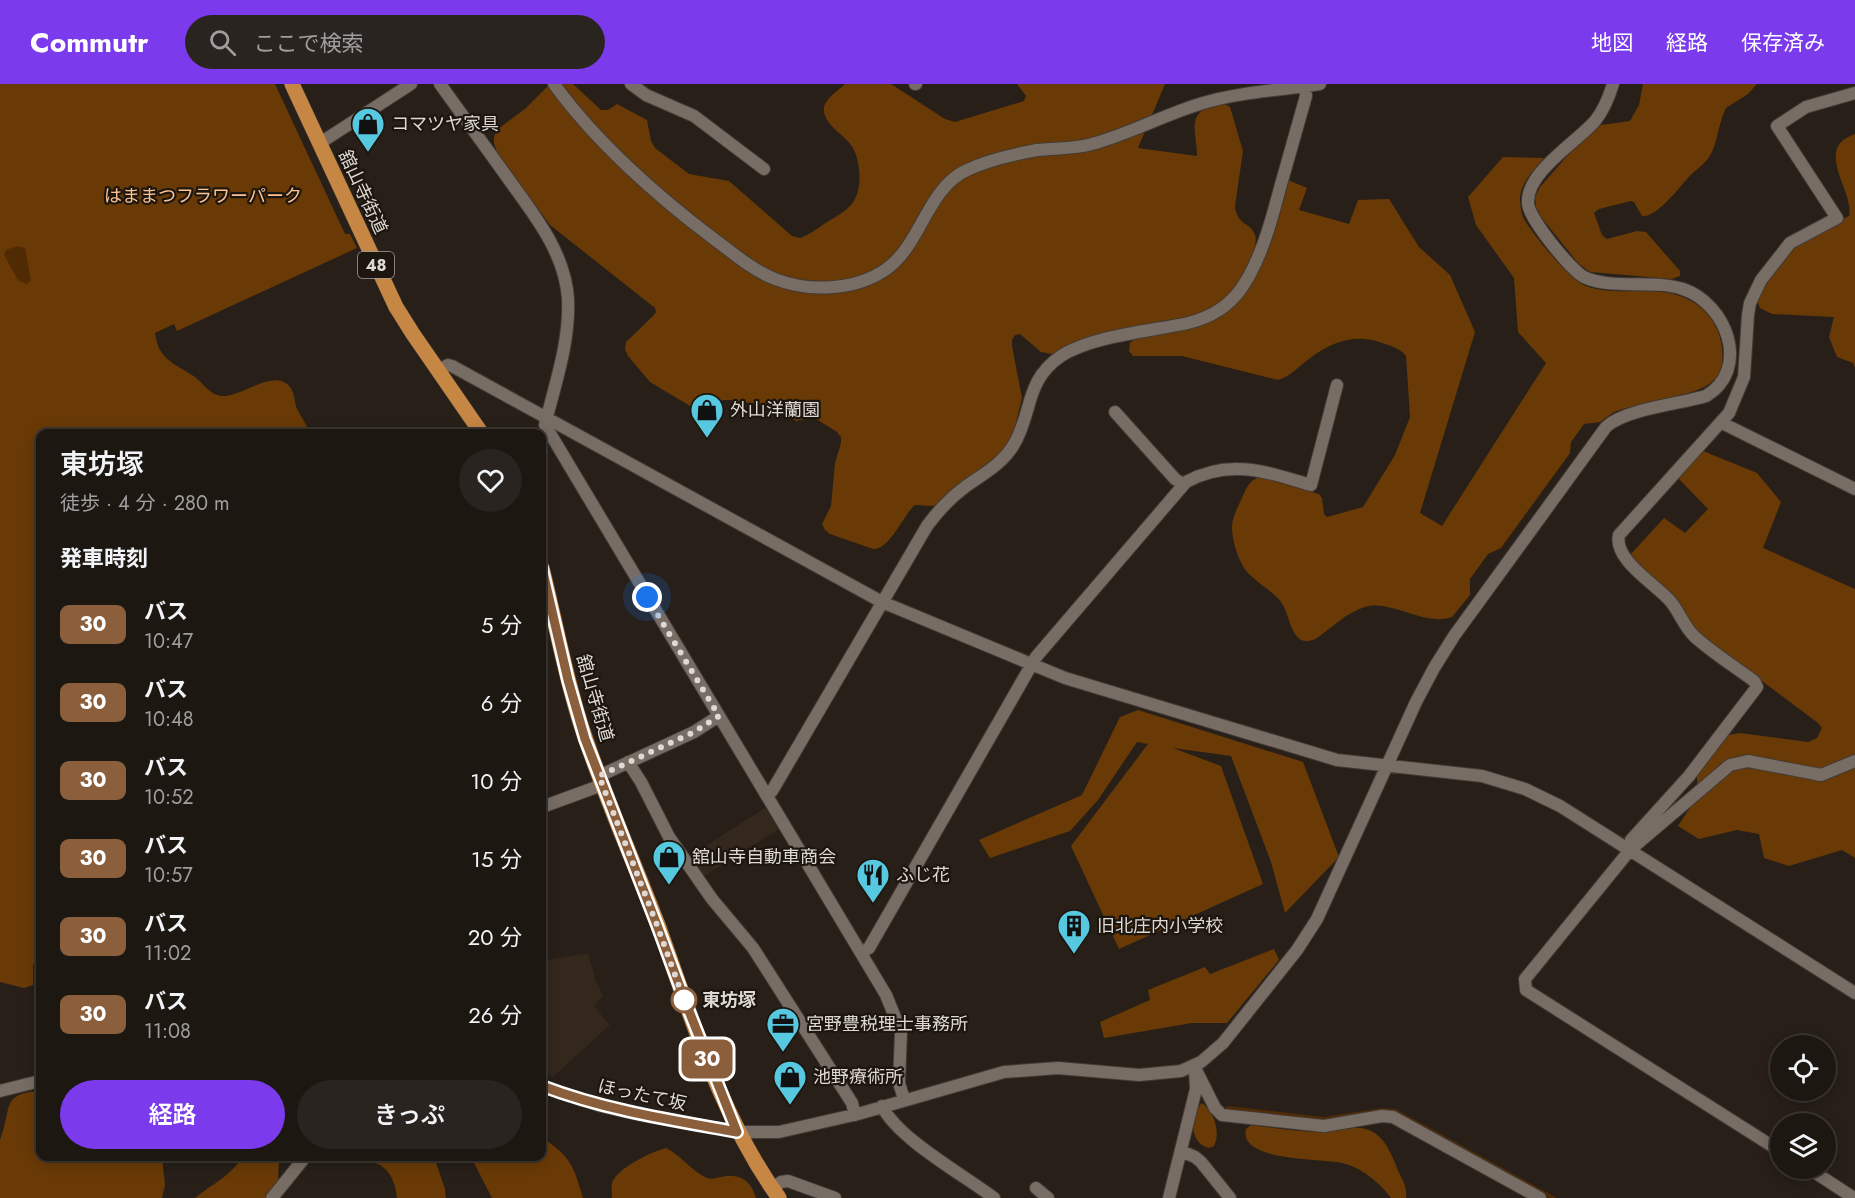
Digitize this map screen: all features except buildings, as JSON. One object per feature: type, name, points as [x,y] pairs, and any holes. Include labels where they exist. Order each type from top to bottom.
[{"type":"main road","name":"舘山寺街道","points":[[292,84],[389,292],[413,334],[479,429]]},
{"type":"main road","name":"舘山寺街道","points":[[546,585],[573,700],[600,780],[737,1132],[776,1193]]},
{"type":"street","points":[[320,143],[411,84]]},
{"type":"street","points":[[440,84],[543,230],[562,270],[567,297],[566,332],[545,425],[886,995],[898,1024],[901,1040],[899,1083],[904,1100]]},
{"type":"street","points":[[554,84],[587,125],[682,215],[757,271],[793,284],[812,287],[850,284],[884,271],[909,247],[940,192],[958,176],[980,165],[1038,150],[1090,145],[1205,102],[1320,84]]},
{"type":"street","points":[[632,84],[646,95],[694,116],[764,169]]},
{"type":"street","points":[[1194,1066],[1212,1053],[1233,1032],[1307,935],[1325,903],[1416,702],[1444,652],[1606,427],[1625,416],[1706,396],[1722,383],[1729,363],[1728,339],[1725,328],[1712,307],[1692,293],[1680,288],[1587,279],[1573,268],[1535,222],[1528,209],[1528,195],[1533,183],[1555,156],[1596,120],[1613,84]]},
{"type":"street","points":[[766,795],[772,791],[918,541],[938,512],[951,499],[1006,457],[1015,444],[1034,387],[1050,366],[1060,357],[1083,345],[1204,318],[1224,306],[1240,290],[1257,256],[1272,215],[1306,96],[1305,86]]},
{"type":"street","points":[[1630,850],[1630,840],[1689,776],[1757,687],[1754,681],[1691,633],[1673,604],[1638,572],[1619,546],[1619,535],[1722,423],[1740,390],[1746,365],[1748,315],[1755,291],[1772,265],[1790,243],[1837,218],[1778,126],[1806,107],[1855,93]]},
{"type":"street","points":[[438,371],[448,364],[452,366],[882,602],[1032,664],[1090,686],[1325,757],[1349,762],[1470,774],[1516,786],[1560,806],[1855,993]]},
{"type":"street","points":[[1722,383],[1740,390]]},
{"type":"street","points":[[861,953],[869,948],[1032,664],[1184,484],[1198,475],[1250,468],[1311,485],[1336,385]]},
{"type":"street","points":[[1115,412],[1175,479],[1184,484]]},
{"type":"street","points":[[1722,423],[1855,489]]},
{"type":"street","points":[[546,806],[600,780],[628,762],[694,732],[719,716]]},
{"type":"street","points":[[1770,1145],[1526,990],[1525,979],[1630,850],[1730,765],[1748,761],[1821,775],[1855,761]]},
{"type":"street","points":[[628,762],[641,782],[669,837],[712,899],[757,954],[852,1103],[855,1115]]},
{"type":"street","points":[[1169,1198],[1196,1089],[1194,1066]]},
{"type":"street","points":[[1194,1066],[1215,1108],[1222,1115],[1317,1126],[1382,1116],[1393,1117],[1540,1198]]},
{"type":"street","name":"ほったて坂","points":[[546,1087],[601,1106],[737,1132],[792,1130],[855,1115],[986,1076],[1022,1070],[1058,1068],[1124,1074],[1155,1074],[1181,1071],[1194,1066]]},
{"type":"street","points":[[0,1091],[36,1082]]},
{"type":"street","points":[[882,1106],[887,1117],[895,1125],[935,1157],[994,1198]]},
{"type":"street","points":[[1181,1151],[1189,1153],[1201,1162],[1230,1198]]},
{"type":"street","points":[[272,1198],[302,1161]]},
{"type":"street","points":[[1825,1179],[1854,1198]]},
{"type":"street","points":[[776,1193],[781,1182],[788,1181],[835,1198]]},
{"type":"street","points":[[1036,1188],[1048,1198]]},
{"type":"shaded area","points":[[17,246],[25,248],[31,280],[27,284],[18,280],[4,255],[6,250]]},
{"type":"shaded area","points":[[766,807],[779,829],[701,878],[687,858]]},
{"type":"shaded area","points":[[588,953],[603,996],[594,1006],[610,1025],[553,1077],[546,1074],[546,960]]},
{"type":"green space","name":"はままつフラワーパーク","points":[[0,84],[275,84],[345,234],[350,234],[357,248],[177,331],[174,324],[155,333],[159,348],[167,358],[217,395],[238,393],[264,382],[280,381],[287,384],[292,389],[297,409],[308,429],[36,429],[36,964],[33,964],[33,985],[24,988],[0,982]]},
{"type":"green space","points":[[550,84],[573,84],[601,110],[608,110],[617,104],[647,120],[651,141],[655,148],[689,174],[729,181],[792,236],[800,238],[845,211],[858,192],[860,177],[856,154],[850,143],[828,122],[824,112],[828,100],[845,84],[891,84],[945,119],[955,122],[1024,101],[1026,96],[1017,84],[1165,84],[1138,148],[1197,156],[1195,126],[1198,114],[1211,106],[1223,104],[1230,107],[1243,151],[1236,212],[1241,221],[1253,231],[1256,242],[1251,259],[1231,293],[1202,313],[1082,340],[1052,354],[1041,352],[1020,334],[1015,335],[1012,346],[1022,398],[1010,441],[1001,453],[939,503],[933,506],[915,505],[891,538],[879,548],[873,549],[830,534],[822,524],[831,506],[835,463],[841,443],[841,437],[837,432],[813,417],[796,421],[770,406],[723,400],[704,410],[695,409],[650,382],[628,356],[625,349],[626,342],[653,316],[656,312],[655,308],[550,225],[497,152],[494,143],[494,136],[498,129],[526,108]]},
{"type":"green space","points":[[1643,84],[1757,84],[1748,94],[1726,108],[1710,156],[1660,208],[1642,216],[1634,202],[1631,201],[1599,209],[1594,213],[1602,235],[1607,239],[1637,231],[1646,232],[1680,271],[1680,276],[1671,279],[1590,272],[1578,263],[1541,217],[1536,207],[1535,197],[1540,187],[1567,156],[1601,125],[1630,121],[1639,105]]},
{"type":"green space","points":[[1855,134],[1855,368],[1853,363],[1837,357],[1829,337],[1834,317],[1772,314],[1760,308],[1757,301],[1759,293],[1787,253],[1800,242],[1849,216],[1849,206],[1836,160],[1837,149],[1843,141]]},
{"type":"green space","points":[[1503,157],[1544,158],[1523,186],[1520,197],[1521,211],[1535,235],[1571,275],[1586,286],[1598,289],[1664,292],[1695,303],[1710,317],[1717,329],[1723,356],[1721,367],[1712,382],[1704,387],[1623,409],[1614,412],[1600,422],[1584,424],[1571,442],[1570,453],[1501,548],[1488,554],[1470,579],[1470,595],[1452,617],[1430,619],[1386,607],[1365,607],[1346,616],[1317,638],[1302,640],[1293,630],[1281,602],[1249,574],[1242,564],[1232,533],[1235,514],[1248,486],[1260,477],[1319,494],[1322,498],[1324,514],[1327,517],[1363,507],[1395,455],[1410,417],[1406,356],[1395,348],[1372,340],[1353,339],[1326,348],[1291,374],[1278,380],[1182,356],[1133,356],[1129,351],[1130,343],[1135,339],[1191,328],[1234,305],[1288,180],[1307,188],[1299,210],[1349,224],[1358,200],[1389,199],[1419,247],[1450,275],[1475,332],[1420,513],[1442,526],[1546,363],[1518,332],[1514,278],[1476,225],[1468,197]]},
{"type":"green space","points":[[1703,451],[1757,473],[1781,502],[1763,548],[1855,589],[1855,858],[1842,850],[1789,866],[1764,858],[1759,834],[1737,830],[1699,839],[1678,826],[1697,797],[1697,773],[1728,735],[1740,733],[1808,742],[1817,738],[1822,728],[1699,634],[1630,555],[1664,518],[1685,533],[1708,509],[1678,478]]},
{"type":"green space","points":[[1138,710],[1303,762],[1339,857],[1285,913],[1271,862],[1231,756],[1173,748],[1221,766],[1263,884],[1119,949],[1071,846],[1148,744],[1137,742],[1098,800],[1070,831],[990,858],[979,840],[1082,795],[1120,717]]},
{"type":"green space","points":[[1274,949],[1279,960],[1227,1023],[1192,1023],[1104,1038],[1100,1022],[1150,1000],[1148,990],[1205,967],[1210,974]]},
{"type":"green space","points":[[36,1092],[36,1161],[162,1161],[165,1185],[162,1198],[0,1198],[0,1140],[10,1104],[19,1095]]},
{"type":"green space","points":[[1202,1103],[1210,1112],[1217,1135],[1214,1146],[1209,1148],[1198,1141],[1193,1128],[1195,1114]]},
{"type":"green space","points":[[1251,1125],[1312,1132],[1353,1128],[1370,1130],[1382,1139],[1390,1153],[1405,1186],[1406,1198],[1391,1198],[1370,1176],[1349,1165],[1332,1161],[1284,1157],[1255,1148],[1247,1140],[1246,1129]]},
{"type":"green space","points":[[546,1140],[570,1163],[583,1198],[492,1198],[473,1161],[546,1161]]},
{"type":"green space","points":[[666,1148],[707,1178],[737,1176],[741,1178],[752,1188],[756,1198],[612,1198],[612,1183],[620,1172],[644,1157]]},
{"type":"green space","points":[[240,1161],[279,1161],[278,1182],[266,1198],[195,1198],[227,1175]]},
{"type":"green space","points":[[373,1161],[435,1161],[446,1198],[397,1198],[395,1186],[383,1167]]},
{"type":"waterway","points":[[1228,1108],[1324,1119],[1382,1110],[1395,1111],[1553,1198]]},
{"type":"bus line","name":"30","points":[[546,585],[568,680],[585,739],[737,1132],[601,1106],[546,1088]]},
{"type":"place","name":"コマツヤ家具","points":[[368,153]]},
{"type":"place","name":"外山洋蘭園","points":[[707,439]]},
{"type":"place","name":"舘山寺自動車商会","points":[[669,886]]},
{"type":"place","name":"ふじ花","points":[[873,904]]},
{"type":"place","name":"旧北庄内小学校","points":[[1074,955]]},
{"type":"place","name":"東坊塚","points":[[684,1000]]},
{"type":"place","name":"宮野豊税理士事務所","points":[[783,1053]]},
{"type":"place","name":"池野療術所","points":[[790,1106]]},
{"type":"route","points":[[647,597],[719,716],[694,732],[599,776],[684,1000]]}]
